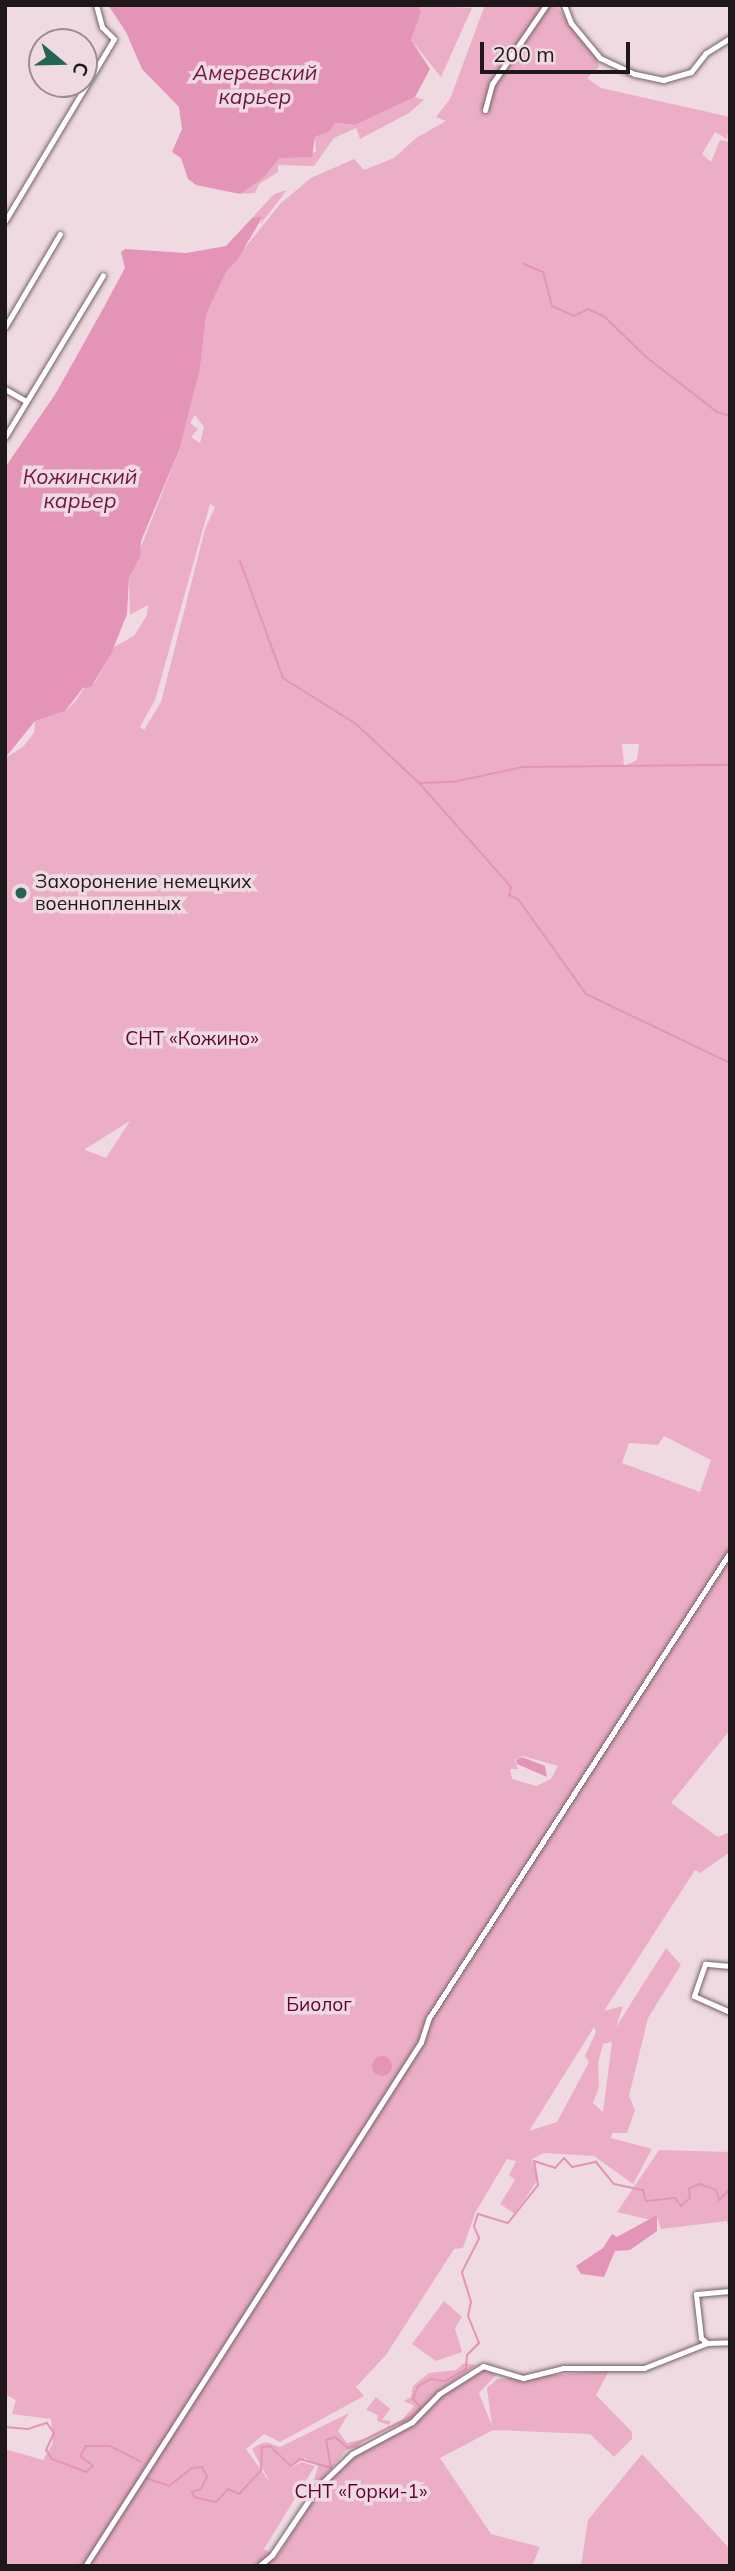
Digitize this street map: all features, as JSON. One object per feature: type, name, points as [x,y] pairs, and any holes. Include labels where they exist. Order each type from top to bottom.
[{"type":"street","points":[[5,221],[114,39],[102,27],[96,5]]},
{"type":"street","points":[[485,110],[492,84],[547,5]]},
{"type":"street","points":[[564,5],[571,23],[600,58],[635,74],[663,80],[691,72],[706,53],[730,37]]},
{"type":"street","points":[[5,327],[61,234]]},
{"type":"street","points":[[5,437],[103,275]]},
{"type":"street","points":[[5,389],[26,401]]},
{"type":"street","points":[[85,2566],[421,2042],[429,2018],[730,1552]]},
{"type":"street","points":[[730,1966],[705,1964],[694,1996],[730,2011]]},
{"type":"street","points":[[707,2343],[701,2338],[696,2294],[730,2291]]},
{"type":"street","points":[[259,2566],[272,2555],[317,2488],[352,2454],[412,2422],[439,2394],[483,2366],[523,2378],[562,2368],[644,2368],[707,2343],[727,2343]]},
{"type":"green space","points":[[417,5],[472,8],[441,77],[411,40],[420,12]]},
{"type":"green space","points":[[485,5],[556,5],[598,61],[599,67],[587,78],[601,88],[730,117],[727,139],[715,132],[702,154],[711,162],[720,140],[730,142],[730,1730],[671,1803],[718,1837],[730,1832],[730,1852],[700,1873],[695,1870],[604,2011],[623,2006],[616,2027],[666,1948],[681,1965],[648,2018],[629,2096],[635,2110],[627,2133],[612,2133],[611,2138],[652,2149],[633,2184],[594,2156],[544,2153],[532,2159],[538,2179],[515,2214],[500,2204],[515,2180],[509,2175],[516,2161],[507,2159],[475,2213],[463,2248],[454,2249],[386,2355],[356,2387],[364,2396],[280,2442],[264,2434],[246,2449],[271,2484],[252,2449],[258,2445],[266,2442],[280,2447],[349,2413],[338,2431],[347,2443],[363,2439],[358,2447],[346,2450],[321,2481],[314,2480],[318,2466],[305,2458],[288,2469],[302,2462],[315,2466],[264,2549],[277,2557],[320,2489],[356,2454],[413,2426],[447,2390],[484,2369],[496,2375],[479,2393],[492,2426],[487,2388],[497,2379],[609,2371],[596,2395],[632,2432],[632,2439],[614,2457],[590,2434],[493,2430],[440,2458],[491,2534],[540,2547],[532,2566],[5,2566],[5,2449],[43,2460],[53,2443],[51,2419],[12,2414],[16,2400],[5,2394],[5,758],[23,747],[34,733],[35,721],[65,711],[84,688],[95,682],[114,647],[134,636],[147,615],[148,605],[130,615],[129,577],[180,448],[200,369],[205,314],[227,270],[280,204],[311,178],[354,159],[364,170],[394,158],[416,138],[446,121],[436,117],[450,99]],"holes":[[[195,415],[204,427],[200,443],[191,437],[198,429],[190,423]],[[210,504],[215,507],[205,529],[161,702],[144,730],[140,727],[155,700]],[[622,744],[639,744],[637,760],[624,766]],[[130,1121],[106,1158],[85,1149]],[[664,1436],[711,1460],[700,1492],[622,1463],[629,1443],[658,1445]],[[523,1756],[558,1766],[551,1779],[536,1786],[512,1779],[510,1769],[518,1769],[515,1760]],[[594,2027],[596,2032],[585,2056],[589,2062],[557,2122],[529,2131]],[[612,2042],[603,2112],[593,2103],[599,2087],[598,2063],[603,2044]]]},
{"type":"green space","points":[[415,97],[424,100],[409,113],[360,139],[356,128],[334,138],[314,166],[278,165],[278,172],[259,184],[255,193],[240,194],[262,179],[280,158],[316,152],[315,137],[329,132],[335,123],[355,125]]},
{"type":"green space","points":[[287,190],[260,225],[263,216],[252,218],[274,194]]},
{"type":"green space","points":[[659,2150],[730,2152],[730,2236],[727,2221],[661,2229],[657,2216],[651,2220],[617,2212]]},
{"type":"green space","points":[[444,2301],[462,2317],[455,2328],[462,2352],[436,2361],[412,2344]]},
{"type":"green space","points":[[464,2363],[476,2365],[442,2389],[409,2422],[398,2425],[414,2406],[404,2401],[411,2397],[413,2386],[429,2373],[456,2370]]},
{"type":"green space","points":[[376,2397],[390,2409],[382,2420],[391,2421],[389,2425],[377,2421],[378,2415],[366,2410]]},
{"type":"green space","points":[[642,2454],[730,2549],[730,2566],[581,2566],[588,2520]]},
{"type":"water","name":"Амеревский карьер","points":[[108,5],[417,5],[421,12],[411,40],[430,69],[415,97],[355,125],[335,123],[329,132],[315,137],[312,157],[280,158],[262,179],[240,194],[196,185],[188,179],[181,158],[172,152],[182,129],[179,107],[142,69],[126,32]]},
{"type":"water","name":"Кожинский карьер","points":[[263,216],[238,259],[227,270],[206,314],[200,369],[180,448],[141,541],[140,557],[129,577],[127,614],[111,654],[91,687],[83,688],[65,711],[35,721],[5,758],[6,466],[56,393],[125,268],[121,252],[125,249],[186,253],[226,246],[252,218]]},
{"type":"water","points":[[522,1757],[545,1766],[547,1777],[517,1764],[516,1760]]},
{"type":"water","points":[[308,1999],[320,1999],[333,2010],[314,2010],[303,2004]]},
{"type":"water","points":[[382,2056],[389,2059],[392,2066],[389,2073],[382,2076],[375,2073],[372,2066],[375,2059]]},
{"type":"water","points":[[657,2215],[657,2231],[630,2250],[615,2251],[604,2277],[581,2274],[576,2266],[603,2248],[612,2234],[617,2237]]},
{"type":"waterway","points":[[524,264],[543,272],[552,306],[574,316],[588,309],[605,317],[646,357],[717,412],[730,416]]},
{"type":"waterway","points":[[240,561],[283,678],[356,724],[419,783],[511,887],[509,895],[518,899],[586,994],[730,1063]]},
{"type":"waterway","points":[[419,783],[453,782],[523,767],[730,765]]},
{"type":"waterway","points":[[146,2478],[169,2486],[192,2468],[202,2467],[207,2477],[201,2489],[192,2492],[194,2497],[216,2502],[228,2489],[239,2494],[261,2470],[262,2447],[270,2446],[291,2466],[300,2459],[331,2468],[326,2440],[335,2437],[348,2448],[412,2416],[421,2407],[413,2399],[418,2386],[431,2379],[445,2381],[466,2369],[467,2355],[479,2343],[468,2316],[471,2302],[462,2272],[479,2238],[474,2226],[478,2214],[508,2223],[538,2185],[534,2161],[555,2168],[564,2158],[572,2167],[596,2162],[614,2184],[643,2190],[646,2201],[675,2198],[681,2206],[690,2198],[689,2189],[699,2184],[716,2190],[719,2200],[730,2189]]},
{"type":"waterway","points":[[5,2399],[5,2408]]},
{"type":"waterway","points":[[5,2427],[28,2429],[47,2423],[54,2433],[46,2450],[52,2459],[86,2472],[93,2466],[80,2456],[86,2446],[110,2446],[140,2461]]},
{"type":"place","name":"Захоронение немецких военнопленных","points":[[21,893]]},
{"type":"park label","name":"СНТ «Кожино»","points":[[192,1039]]},
{"type":"park label","name":"Биолог","points":[[319,2005]]},
{"type":"park label","name":"СНТ «Горки-1»","points":[[361,2492]]}]
